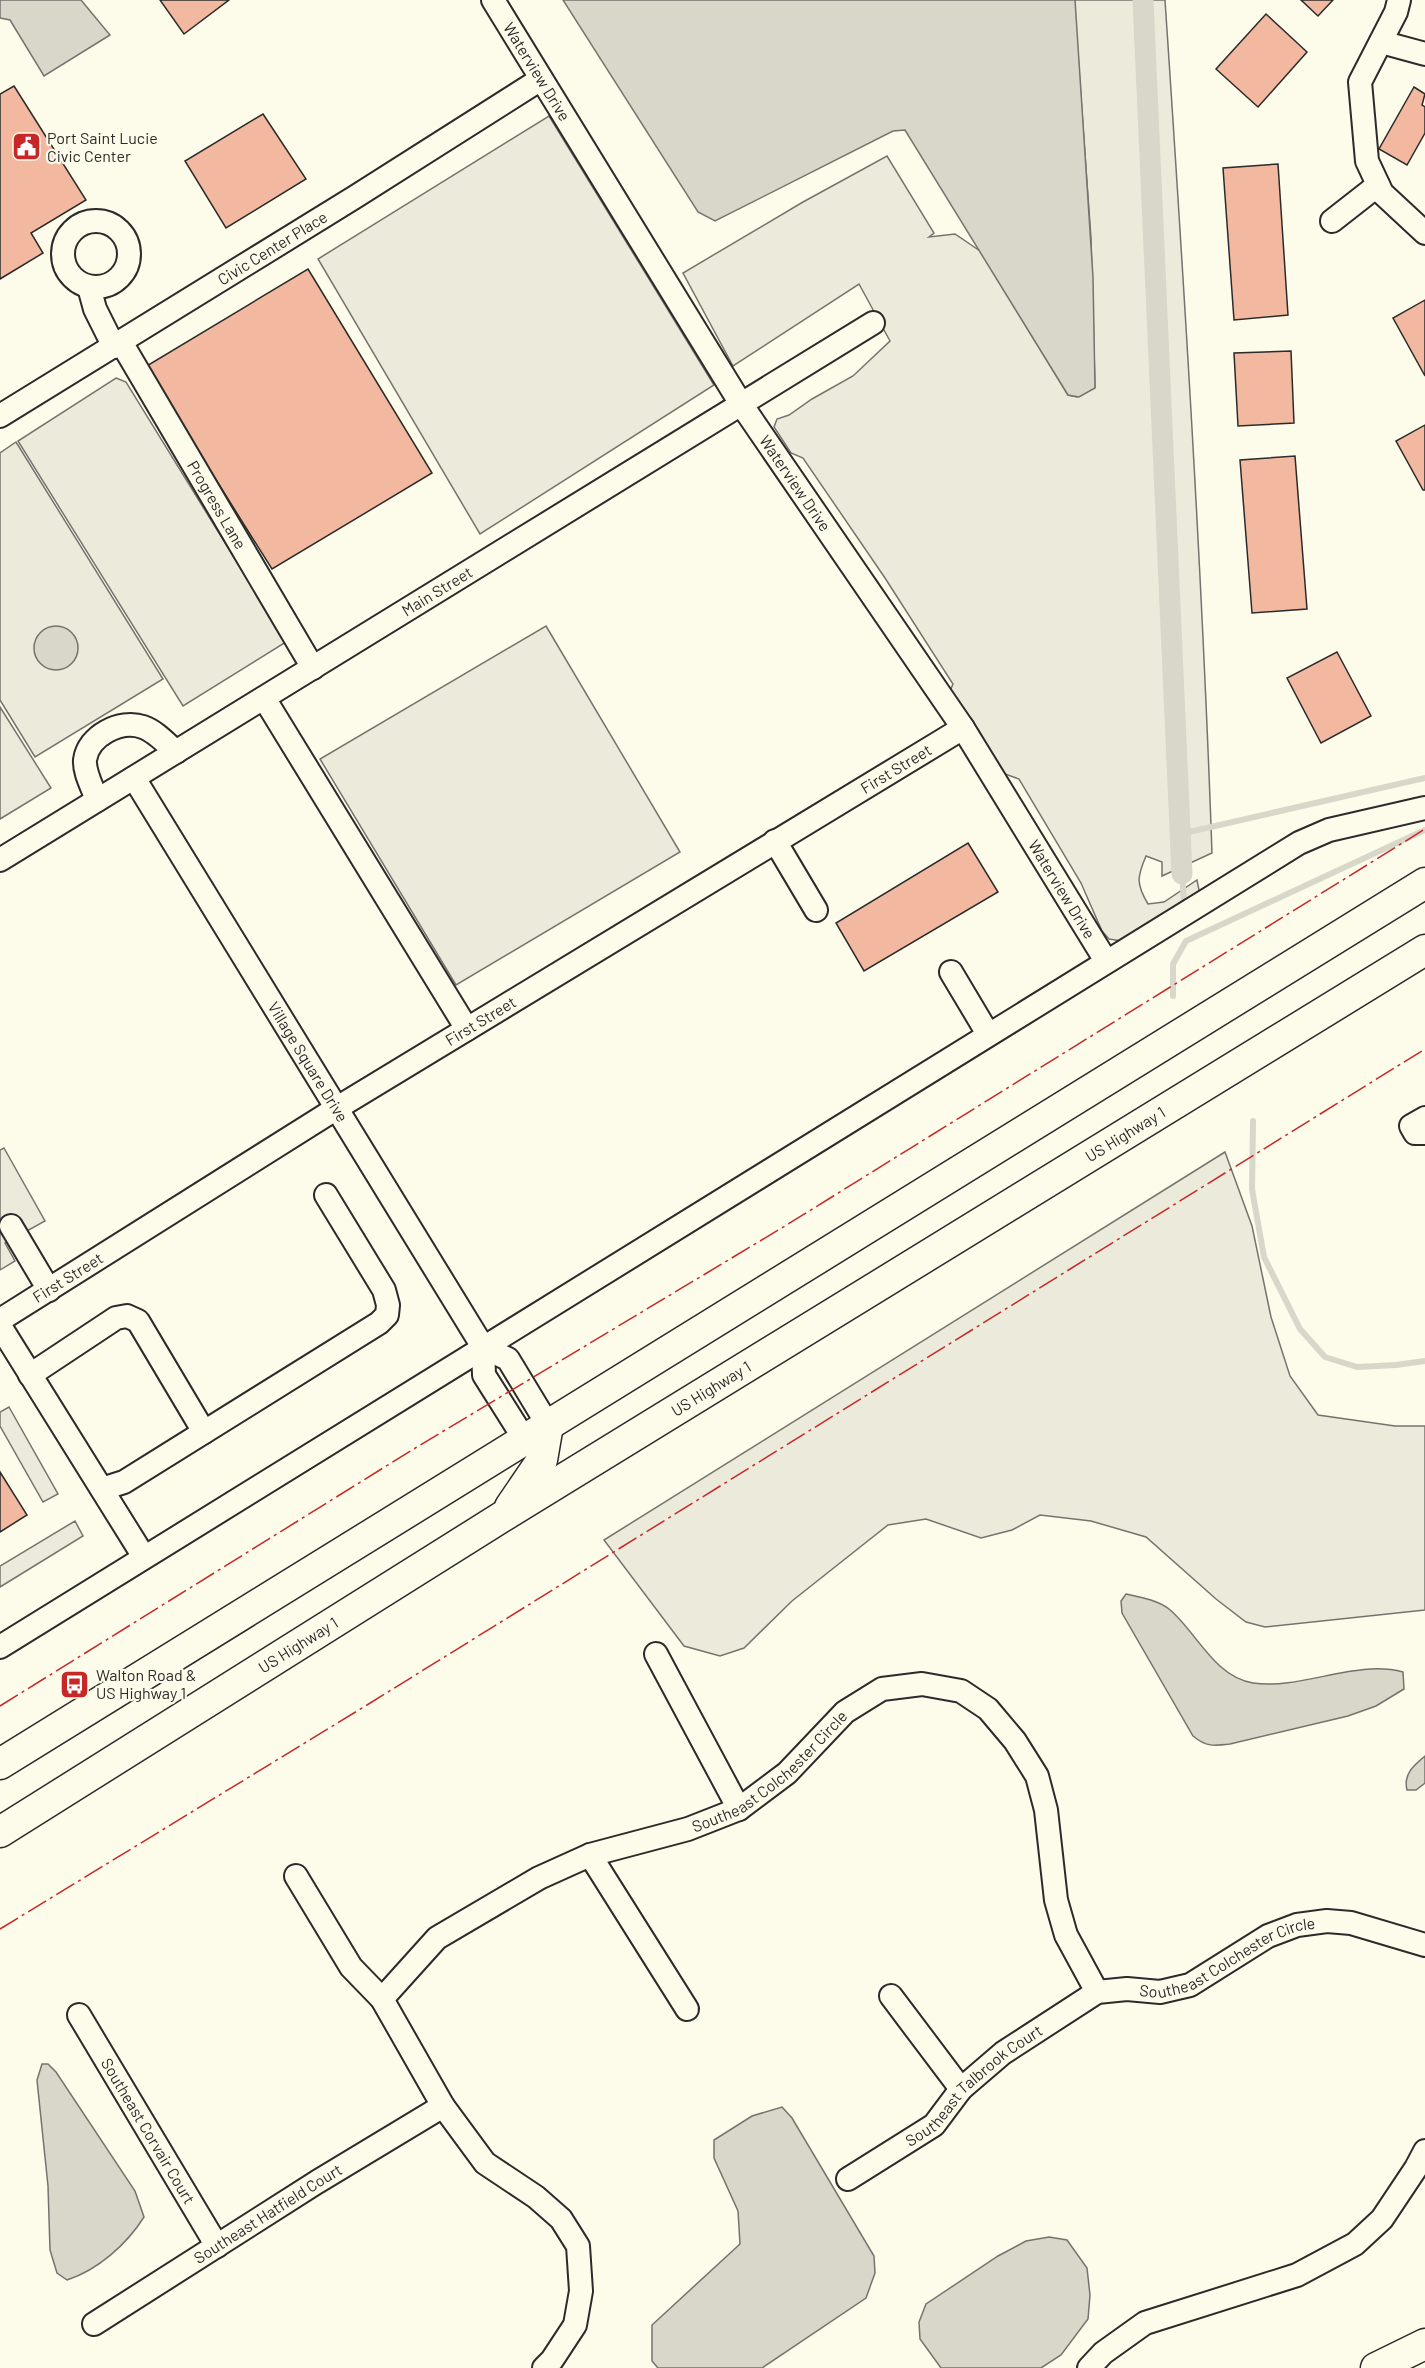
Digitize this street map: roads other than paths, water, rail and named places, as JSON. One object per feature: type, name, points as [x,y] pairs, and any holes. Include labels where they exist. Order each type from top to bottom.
[{"type":"main road","points":[[0,1764],[1425,883]]},
{"type":"main road","name":"US Highway 1","points":[[0,1832],[505,1515],[1425,950]]},
{"type":"main road","points":[[505,1515],[542,1460],[536,1433]]},
{"type":"main road","points":[[1376,2368],[1425,2344]]},
{"type":"street","name":"Waterview Drive","points":[[493,0],[741,404],[963,728],[1106,961]]},
{"type":"street","points":[[1399,0],[1396,12],[1360,82],[1367,160],[1382,193],[1398,211],[1425,233]]},
{"type":"street","points":[[1381,42],[1425,54]]},
{"type":"street","name":"Civic Center Place","points":[[0,416],[541,79]]},
{"type":"street","points":[[1332,221],[1378,185]]},
{"type":"street","name":"Progress Lane","points":[[89,287],[95,309],[117,344],[164,405],[253,553],[313,668]]},
{"type":"street","name":"Main Street","points":[[0,860],[873,323]]},
{"type":"street","points":[[264,698],[466,1029]]},
{"type":"street","points":[[97,800],[87,774],[85,761],[89,747],[104,733],[124,726],[140,726],[149,729],[176,752]]},
{"type":"street","name":"First Street","points":[[0,1320],[337,1108],[963,728]]},
{"type":"street","name":"Village Square Drive","points":[[134,778],[483,1347]]},
{"type":"street","points":[[0,1647],[1299,843],[1329,830],[1425,808]]},
{"type":"street","points":[[775,842],[816,910]]},
{"type":"street","points":[[951,972],[988,1034]]},
{"type":"street","points":[[102,1489],[124,1482],[379,1323],[387,1315],[388,1305],[384,1290],[326,1195]]},
{"type":"street","points":[[11,1226],[49,1290]]},
{"type":"street","points":[[30,1375],[116,1318],[127,1316],[138,1320],[204,1432]]},
{"type":"street","points":[[0,1326],[144,1557]]},
{"type":"street","points":[[483,1347],[508,1359],[536,1433]]},
{"type":"street","points":[[656,1654],[739,1809]]},
{"type":"street","name":"Southeast Colchester Circle","points":[[382,1999],[437,1938],[539,1878],[590,1855],[688,1829],[739,1809],[787,1773],[845,1712],[882,1689],[922,1684],[961,1691],[988,1709],[1015,1741],[1037,1776],[1046,1810],[1056,1900],[1066,1935],[1097,1992],[1127,1989],[1160,1992],[1190,1984],[1269,1936],[1297,1925],[1327,1921],[1351,1923],[1425,1945]]},
{"type":"street","points":[[590,1855],[687,2009]]},
{"type":"street","points":[[296,1876],[351,1967],[382,1999],[443,2106],[485,2163],[536,2197],[561,2219],[578,2246],[581,2291],[575,2325],[552,2360],[544,2368]]},
{"type":"street","name":"Southeast Talbrook Court","points":[[848,2179],[934,2125],[961,2089],[1003,2053],[1097,1992]]},
{"type":"street","points":[[891,1996],[961,2089]]},
{"type":"street","name":"Southeast Corvair Court","points":[[79,2015],[218,2246]]},
{"type":"street","name":"Southeast Hatfield Court","points":[[94,2324],[443,2106]]},
{"type":"street","points":[[1089,2368],[1103,2353],[1145,2323],[1297,2275],[1337,2255],[1354,2244],[1382,2219],[1422,2165]]},
{"type":"waterway","points":[[1143,0],[1182,874]]},
{"type":"waterway","points":[[1180,834],[1425,778]]},
{"type":"waterway","points":[[1173,996],[1173,964],[1186,941],[1425,830]]},
{"type":"waterway","points":[[1182,874],[1184,901]]},
{"type":"waterway","points":[[1253,1121],[1252,1189],[1264,1257],[1300,1329],[1325,1357],[1357,1367],[1425,1361]]},
{"type":"place","name":"Port Saint Lucie Civic Center","points":[[26,147]]},
{"type":"place","name":"Walton Road & US Highway 1","points":[[75,1684]]}]
